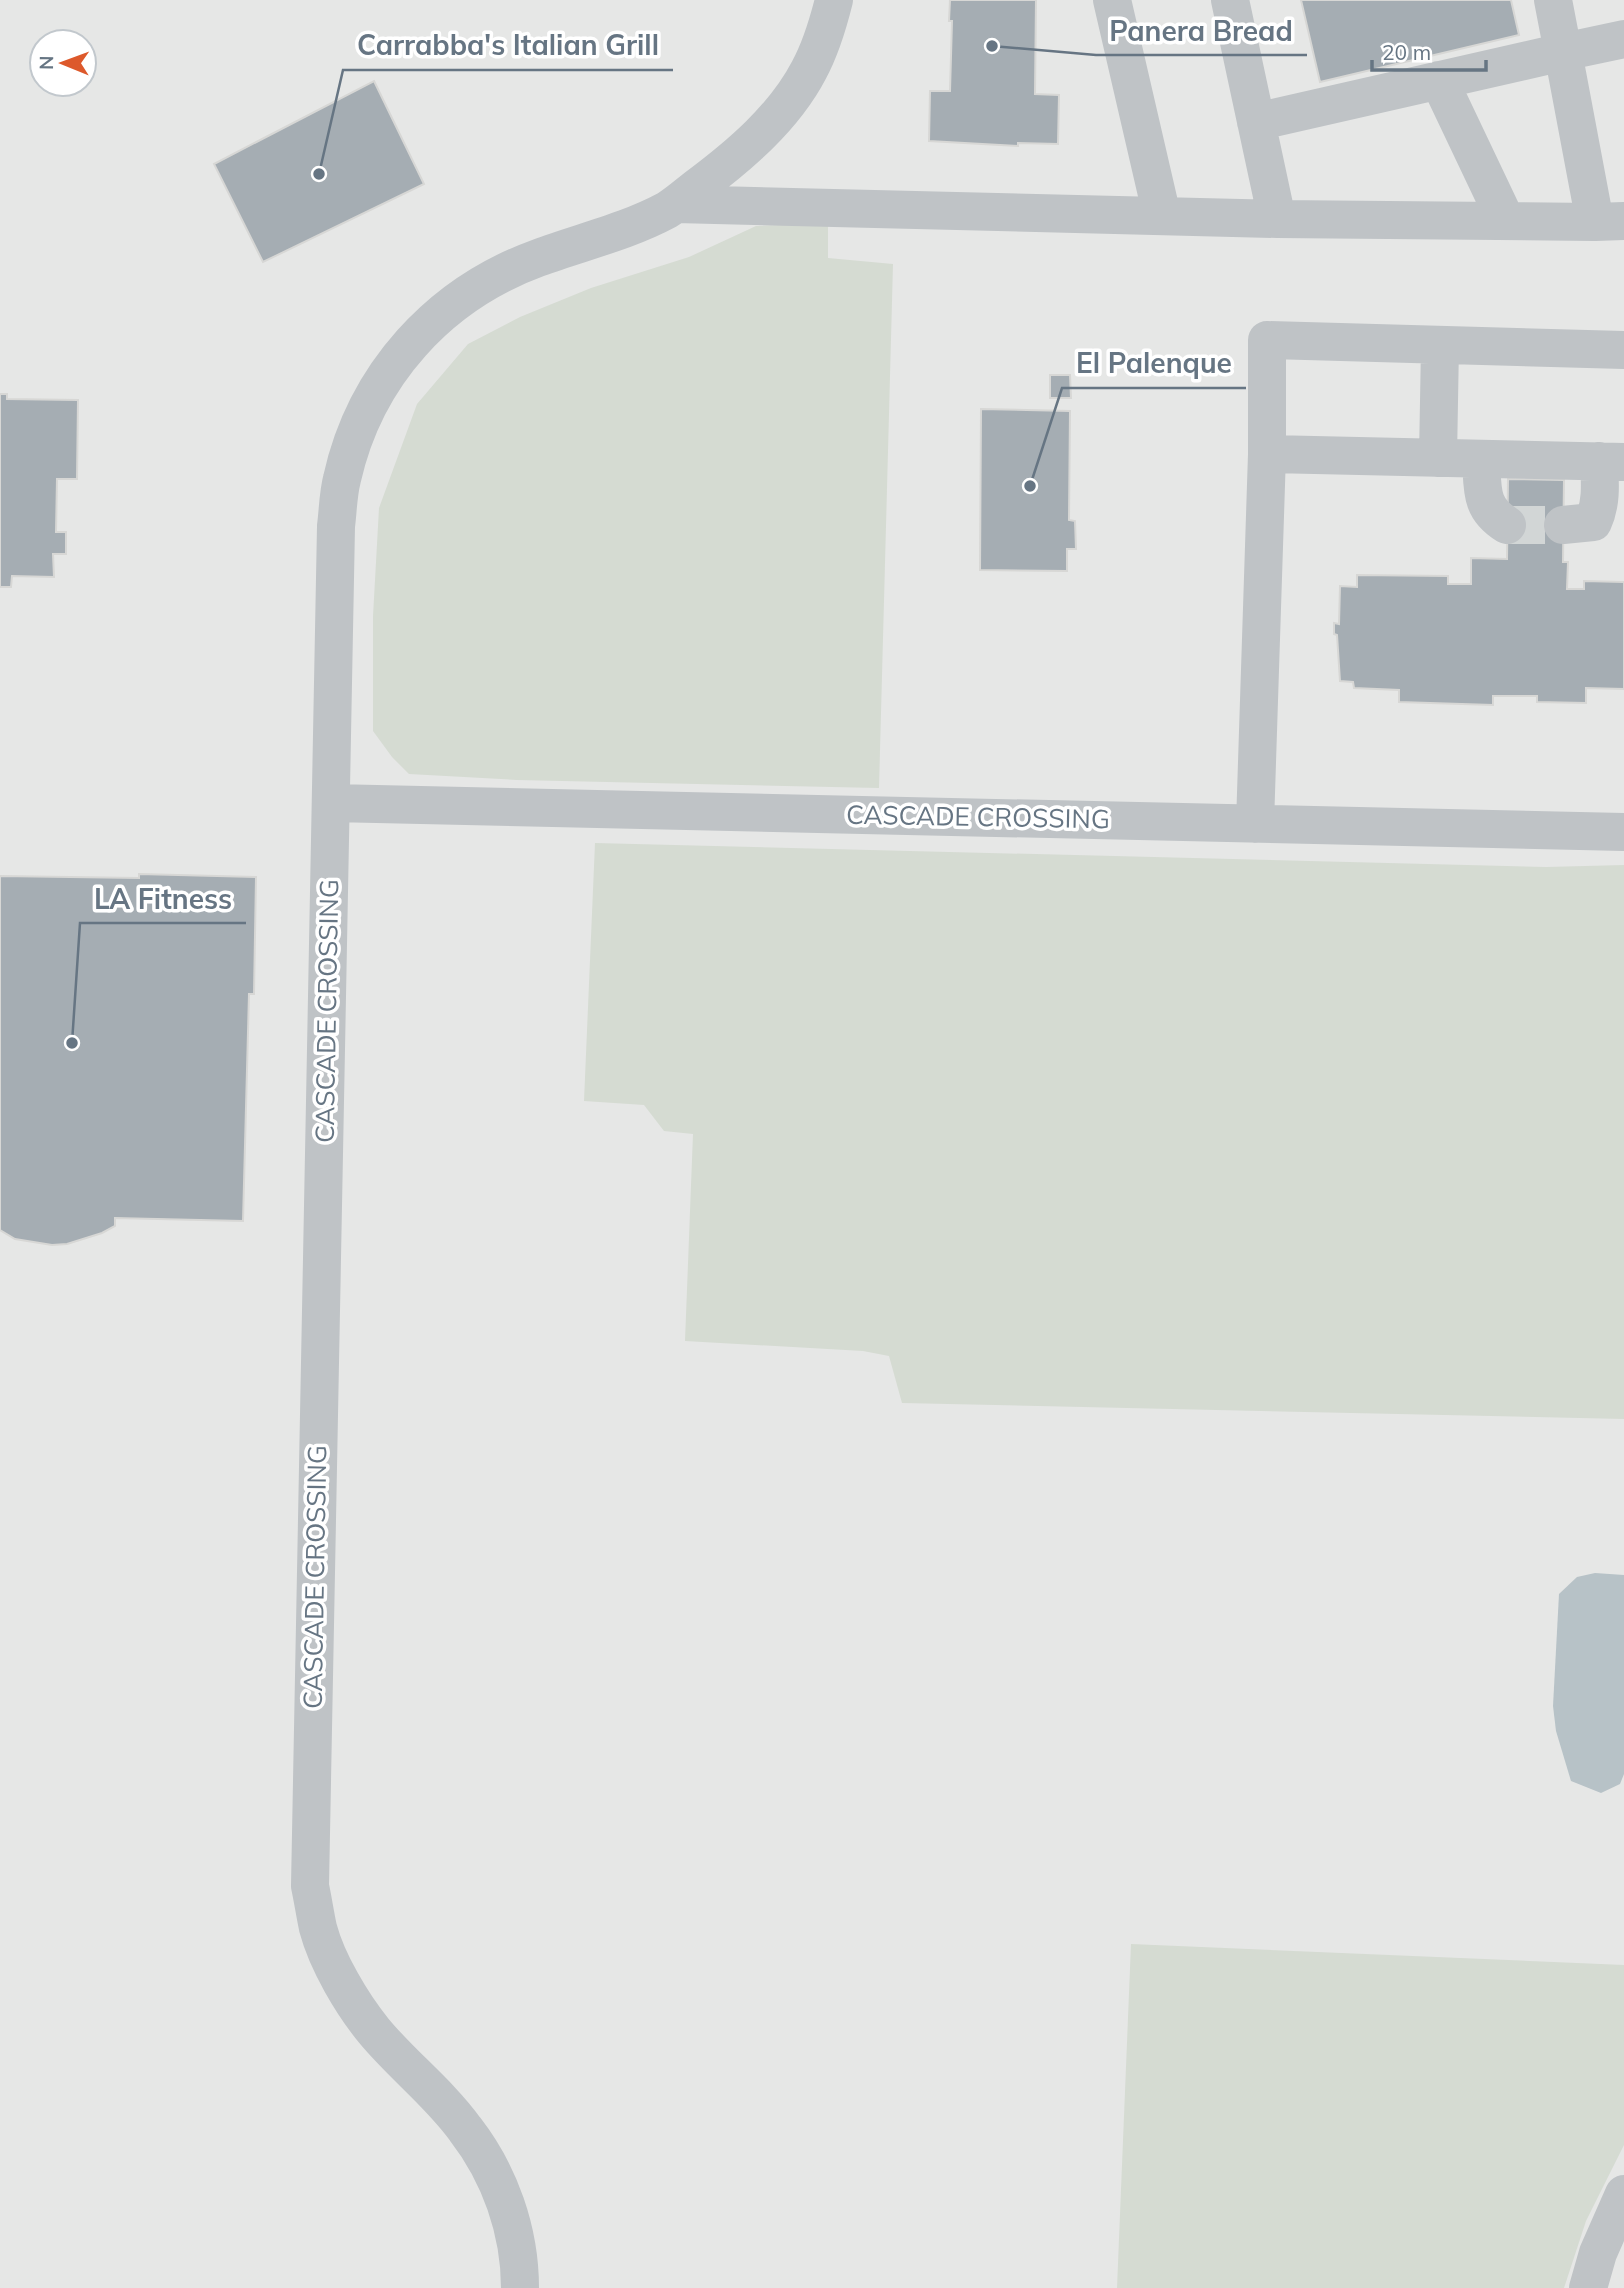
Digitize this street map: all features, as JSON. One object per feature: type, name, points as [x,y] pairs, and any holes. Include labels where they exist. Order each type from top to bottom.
[{"type":"lane","name":"CASCADE CROSSING","points":[[520,2288],[513,2224],[493,2173],[465,2129],[374,2030],[337,1974],[319,1930],[310,1886],[336,526],[342,479],[361,422],[379,384],[416,335],[453,304],[489,280],[536,259],[619,232],[669,209],[731,162],[782,111],[809,71],[824,37],[834,0]]},
{"type":"lane","points":[[1112,0],[1162,216]]},
{"type":"lane","points":[[1230,0],[1277,219]]},
{"type":"lane","points":[[676,204],[1277,219],[1609,221],[1563,51],[1553,0]]},
{"type":"lane","points":[[1256,122],[1624,39]]},
{"type":"lane","points":[[1439,80],[1506,221]]},
{"type":"lane","points":[[1255,824],[1268,340],[1624,350]]},
{"type":"lane","points":[[1438,458],[1440,345]]},
{"type":"lane","points":[[1267,454],[1612,461],[1600,495],[1598,511],[1592,522],[1563,524]]},
{"type":"lane","points":[[1481,459],[1483,498],[1492,513],[1507,524]]},
{"type":"lane","name":"CASCADE CROSSING","points":[[332,803],[1624,832]]},
{"type":"lane","points":[[1588,2288],[1598,2253],[1624,2194]]},
{"type":"shaded area","points":[[0,0],[1624,0],[1624,2288],[0,2288]]},
{"type":"shaded area","points":[[828,223],[828,258],[893,264],[879,788],[517,780],[409,774],[392,757],[373,731],[373,616],[379,508],[417,404],[468,344],[520,317],[591,288],[689,257],[756,226]]},
{"type":"shaded area","points":[[595,843],[1546,867],[1624,865],[1624,1419],[902,1403],[889,1356],[863,1351],[685,1341],[693,1134],[664,1131],[644,1105],[584,1101]]},
{"type":"shaded area","points":[[1595,1573],[1624,1575],[1624,1774],[1620,1784],[1601,1793],[1571,1781],[1556,1731],[1553,1706],[1559,1594],[1577,1577]]},
{"type":"shaded area","points":[[1131,1944],[1624,1965],[1624,2145],[1586,2221],[1564,2288],[1117,2288]]},
{"type":"building","points":[[950,0],[1036,0],[1035,94],[1059,95],[1058,144],[1018,143],[1018,146],[929,141],[930,91],[950,91]]},
{"type":"building","points":[[1301,0],[1511,0],[1519,35],[1320,82]]},
{"type":"building","points":[[374,81],[424,184],[263,262],[214,164]]},
{"type":"building","points":[[1050,375],[1070,375],[1071,398],[1050,398]]},
{"type":"building","points":[[0,394],[7,394],[7,399],[78,400],[77,479],[57,479],[56,532],[66,532],[66,554],[53,554],[54,577],[12,576],[11,587],[0,587]]},
{"type":"building","points":[[981,409],[1070,411],[1069,520],[1075,521],[1076,549],[1067,549],[1067,571],[980,570]]},
{"type":"building","points":[[1508,479],[1564,480],[1563,562],[1568,562],[1567,589],[1584,589],[1584,581],[1624,582],[1624,689],[1586,688],[1586,703],[1537,702],[1537,696],[1493,696],[1493,705],[1399,702],[1399,690],[1354,688],[1353,682],[1340,681],[1334,623],[1339,624],[1340,586],[1357,587],[1357,575],[1448,576],[1448,584],[1471,584],[1471,558],[1507,559]]},
{"type":"building","points":[[139,874],[256,877],[254,994],[249,994],[243,1221],[115,1218],[115,1226],[67,1244],[52,1245],[15,1239],[0,1230],[0,876],[139,878]]},
{"type":"tunnel","points":[[1507,525],[1563,525]]},
{"type":"place","name":"Panera Bread","points":[[992,46]]},
{"type":"place","name":"Carrabba's Italian Grill","points":[[319,174]]},
{"type":"place","name":"El Palenque","points":[[1030,486]]},
{"type":"place","name":"LA Fitness","points":[[72,1043]]}]
